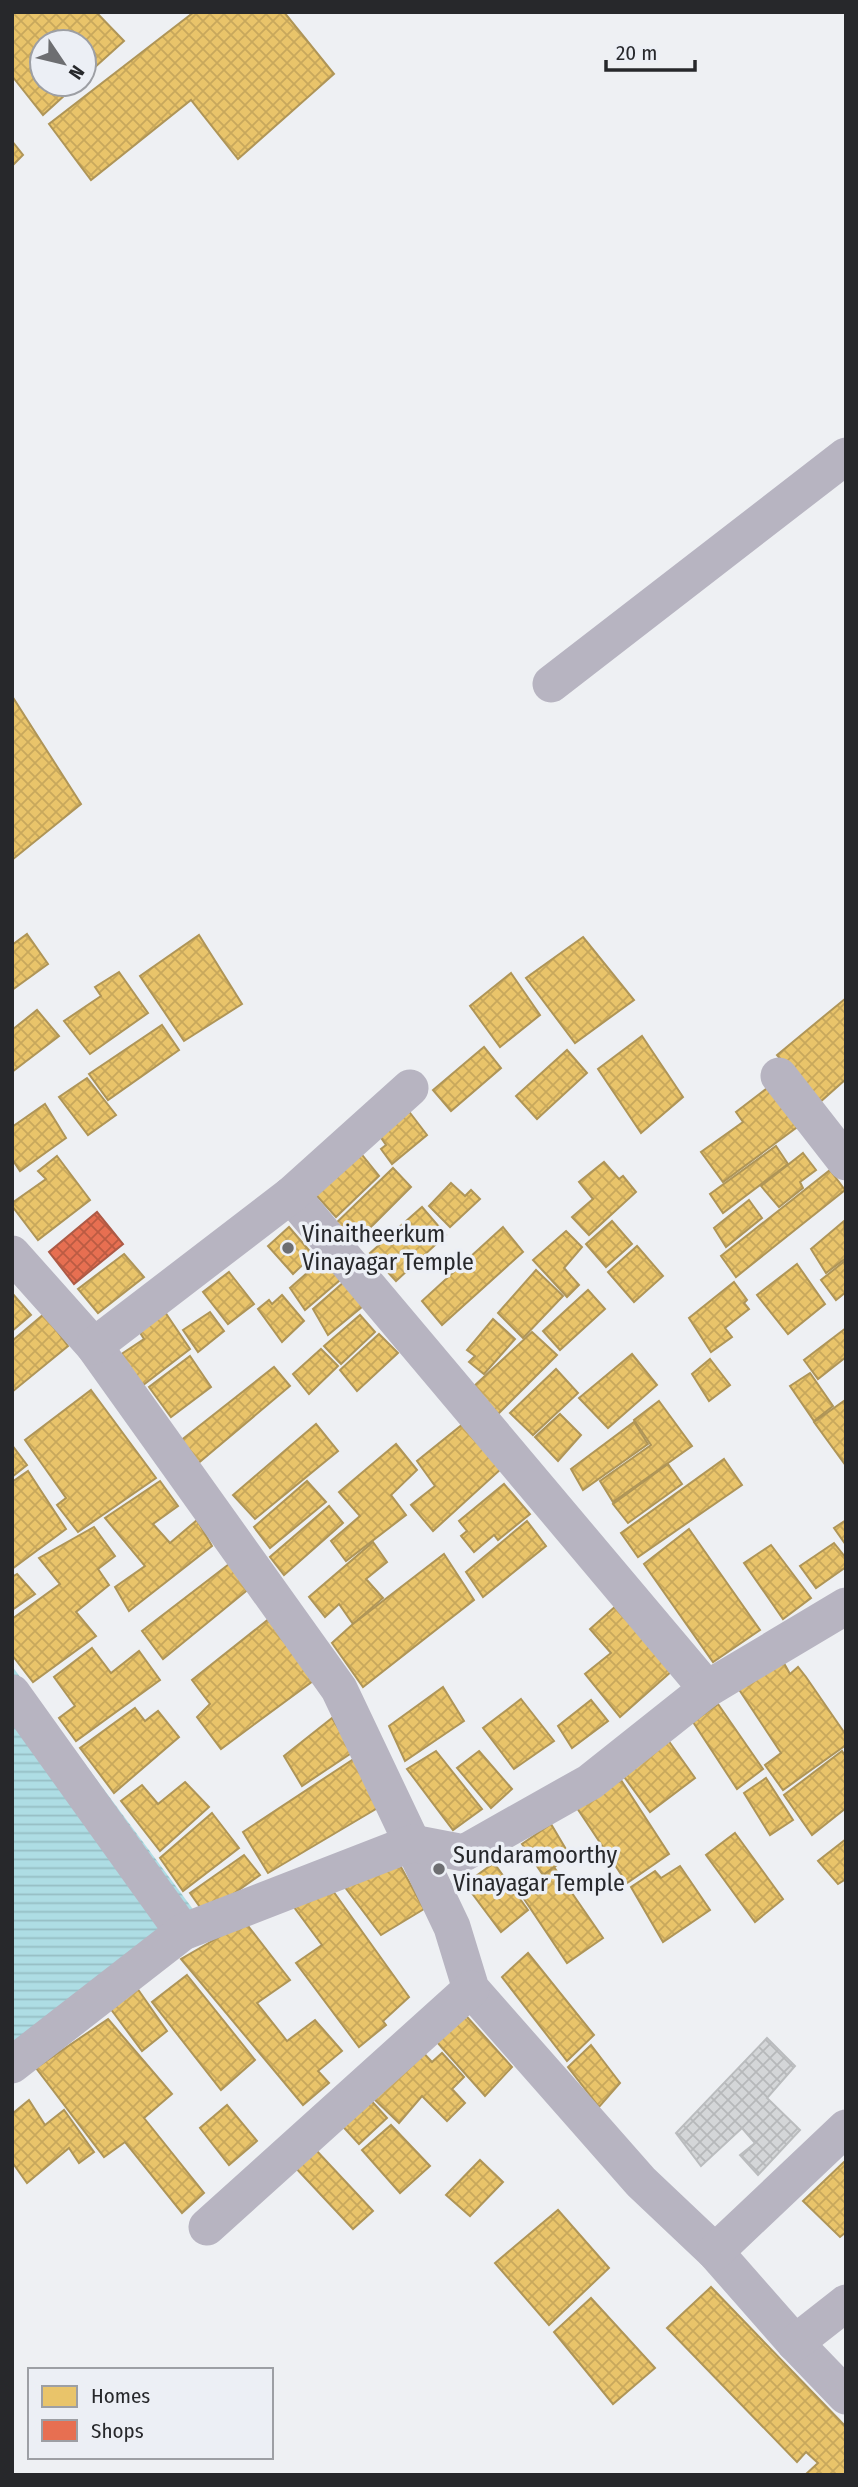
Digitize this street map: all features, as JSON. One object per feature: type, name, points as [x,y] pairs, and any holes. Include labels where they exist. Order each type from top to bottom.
[{"type":"street","points":[[551,684],[846,456]]},
{"type":"street","points":[[779,1076],[846,1162]]},
{"type":"street","points":[[94,1346],[291,1195],[410,1088]]},
{"type":"street","points":[[291,1195],[707,1689]]},
{"type":"street","points":[[12,1254],[94,1346],[339,1689],[452,1927],[471,1989],[641,2182],[715,2252],[846,2396]]},
{"type":"street","points":[[12,2065],[183,1932],[412,1843],[464,1853],[590,1782],[707,1689],[846,1606]]},
{"type":"street","points":[[12,1693],[183,1932]]},
{"type":"street","points":[[207,2227],[471,1989]]},
{"type":"street","points":[[715,2252],[846,2128]]},
{"type":"street","points":[[795,2343],[846,2303]]},
{"type":"water","points":[[12,1666],[204,1924],[12,2062]]},
{"type":"building: Homes","points":[[12,12],[96,12],[124,41],[98,64],[98,28],[28,28],[28,96],[12,76]]},
{"type":"building: Homes","points":[[194,12],[284,12],[334,74],[238,159],[191,100],[91,180],[49,124],[83,98],[98,98],[98,86]]},
{"type":"building: Homes","points":[[29,98],[62,98],[43,115]]},
{"type":"building: Homes","points":[[12,141],[23,155],[12,166]]},
{"type":"building: Homes","points":[[12,696],[81,804],[12,860]]},
{"type":"building: Homes","points":[[27,934],[48,964],[12,990],[12,945]]},
{"type":"building: Homes","points":[[199,935],[242,1004],[184,1041],[140,976]]},
{"type":"building: Homes","points":[[583,937],[634,1000],[575,1043],[526,978]]},
{"type":"building: Homes","points":[[119,972],[148,1013],[90,1054],[64,1021],[101,996],[95,987]]},
{"type":"building: Homes","points":[[511,973],[540,1015],[500,1047],[470,1006]]},
{"type":"building: Homes","points":[[846,998],[846,1079],[819,1103],[777,1055]]},
{"type":"building: Homes","points":[[37,1010],[59,1036],[12,1072],[12,1030]]},
{"type":"building: Homes","points":[[162,1025],[179,1050],[108,1100],[89,1074]]},
{"type":"building: Homes","points":[[642,1036],[683,1097],[641,1133],[598,1069]]},
{"type":"building: Homes","points":[[484,1047],[501,1068],[451,1111],[433,1090]]},
{"type":"building: Homes","points":[[567,1050],[587,1073],[537,1119],[516,1096]]},
{"type":"building: Homes","points":[[87,1078],[116,1115],[88,1135],[59,1097]]},
{"type":"building: Homes","points":[[770,1086],[800,1125],[723,1182],[701,1152],[743,1122],[736,1112]]},
{"type":"building: Homes","points":[[45,1104],[66,1138],[20,1171],[12,1159],[12,1127]]},
{"type":"building: Homes","points":[[404,1105],[427,1135],[392,1164],[381,1149],[386,1145],[375,1129]]},
{"type":"building: Homes","points":[[355,1146],[379,1176],[336,1217],[308,1186]]},
{"type":"building: Homes","points":[[776,1146],[788,1164],[723,1213],[710,1194]]},
{"type":"building: Homes","points":[[803,1153],[816,1170],[800,1182],[803,1188],[779,1207],[761,1186]]},
{"type":"building: Homes","points":[[57,1156],[90,1200],[38,1240],[12,1203],[46,1179],[38,1171]]},
{"type":"building: Homes","points":[[604,1162],[619,1179],[623,1176],[636,1192],[589,1235],[572,1217],[593,1199],[579,1182]]},
{"type":"building: Homes","points":[[393,1168],[411,1187],[351,1247],[333,1226]]},
{"type":"building: Homes","points":[[830,1170],[845,1190],[736,1277],[721,1256]]},
{"type":"building: Homes","points":[[451,1183],[465,1196],[471,1190],[480,1199],[450,1227],[429,1206]]},
{"type":"building: Homes","points":[[749,1200],[762,1218],[726,1247],[714,1228]]},
{"type":"building: Homes","points":[[422,1207],[446,1235],[396,1281],[370,1253]]},
{"type":"building: Homes","points":[[612,1221],[632,1244],[606,1267],[586,1244]]},
{"type":"building: Homes","points":[[844,1221],[846,1258],[826,1273],[811,1249]]},
{"type":"building: Homes","points":[[289,1227],[313,1255],[293,1274],[268,1246]]},
{"type":"building: Homes","points":[[503,1227],[523,1252],[442,1325],[422,1301]]},
{"type":"building: Homes","points":[[566,1231],[582,1247],[564,1268],[579,1285],[567,1297],[533,1260]]},
{"type":"building: Homes","points":[[637,1246],[663,1276],[634,1302],[608,1272]]},
{"type":"building: Homes","points":[[124,1254],[144,1277],[98,1313],[78,1289]]},
{"type":"building: Homes","points":[[324,1258],[340,1280],[305,1310],[290,1288]]},
{"type":"building: Homes","points":[[846,1260],[846,1292],[836,1300],[821,1280]]},
{"type":"building: Homes","points":[[797,1264],[825,1304],[788,1334],[757,1295]]},
{"type":"building: Homes","points":[[536,1270],[563,1296],[523,1338],[498,1313]]},
{"type":"building: Homes","points":[[229,1272],[254,1304],[228,1324],[203,1292]]},
{"type":"building: Homes","points":[[344,1282],[363,1306],[328,1335],[313,1309]]},
{"type":"building: Homes","points":[[734,1282],[747,1300],[744,1303],[749,1309],[725,1328],[732,1337],[711,1352],[689,1318]]},
{"type":"building: Homes","points":[[588,1290],[605,1309],[560,1350],[543,1331]]},
{"type":"building: Homes","points":[[12,1293],[31,1315],[12,1331]]},
{"type":"building: Homes","points":[[282,1295],[304,1321],[282,1342],[258,1309],[269,1300],[272,1304]]},
{"type":"building: Homes","points":[[165,1312],[190,1349],[138,1389],[117,1357],[144,1339],[139,1331]]},
{"type":"building: Homes","points":[[210,1312],[224,1331],[198,1352],[183,1330]]},
{"type":"building: Homes","points":[[44,1314],[68,1346],[12,1392],[12,1341]]},
{"type":"building: Homes","points":[[360,1315],[375,1332],[341,1364],[324,1346]]},
{"type":"building: Homes","points":[[493,1319],[515,1339],[484,1374],[469,1362],[475,1356],[467,1350]]},
{"type":"building: Homes","points":[[846,1328],[846,1357],[818,1379],[804,1360]]},
{"type":"building: Homes","points":[[532,1332],[557,1355],[498,1414],[473,1387]]},
{"type":"building: Homes","points":[[379,1334],[398,1353],[357,1391],[340,1370]]},
{"type":"building: Homes","points":[[321,1349],[338,1366],[309,1394],[293,1374]]},
{"type":"building: Homes","points":[[632,1354],[657,1385],[608,1428],[579,1398]]},
{"type":"building: Homes","points":[[190,1356],[211,1387],[171,1417],[149,1387]]},
{"type":"building: Homes","points":[[710,1359],[730,1385],[709,1401],[692,1374]]},
{"type":"building: Homes","points":[[274,1367],[290,1386],[196,1465],[179,1442]]},
{"type":"building: Homes","points":[[556,1369],[578,1393],[533,1435],[510,1413]]},
{"type":"building: Homes","points":[[810,1373],[833,1406],[814,1421],[790,1386]]},
{"type":"building: Homes","points":[[91,1390],[156,1478],[78,1532],[57,1505],[66,1498],[25,1440]]},
{"type":"building: Homes","points":[[659,1401],[692,1446],[613,1502],[600,1481],[651,1445],[634,1420]]},
{"type":"building: Homes","points":[[844,1401],[846,1404],[846,1466],[814,1422]]},
{"type":"building: Homes","points":[[560,1414],[581,1435],[558,1461],[535,1437]]},
{"type":"building: Homes","points":[[634,1422],[648,1444],[583,1490],[571,1469]]},
{"type":"building: Homes","points":[[316,1424],[338,1451],[255,1519],[233,1495]]},
{"type":"building: Homes","points":[[463,1424],[502,1468],[433,1531],[411,1505],[435,1486],[417,1461]]},
{"type":"building: Homes","points":[[396,1444],[417,1470],[391,1495],[406,1515],[346,1561],[331,1541],[360,1516],[339,1492]]},
{"type":"building: Homes","points":[[12,1445],[27,1465],[12,1477]]},
{"type":"building: Homes","points":[[724,1459],[742,1485],[638,1557],[621,1533]]},
{"type":"building: Homes","points":[[668,1464],[682,1484],[628,1523],[613,1504]]},
{"type":"building: Homes","points":[[28,1471],[66,1529],[12,1569],[12,1482]]},
{"type":"building: Homes","points":[[160,1481],[178,1506],[153,1524],[170,1543],[197,1520],[212,1546],[129,1611],[115,1587],[145,1566],[105,1518]]},
{"type":"building: Homes","points":[[307,1481],[326,1502],[270,1548],[254,1527]]},
{"type":"building: Homes","points":[[504,1484],[530,1514],[498,1540],[494,1535],[474,1552],[461,1536],[467,1531],[459,1521]]},
{"type":"building: Homes","points":[[329,1506],[343,1523],[284,1575],[270,1557]]},
{"type":"building: Homes","points":[[846,1520],[846,1545],[834,1528]]},
{"type":"building: Homes","points":[[527,1521],[546,1546],[483,1597],[466,1572]]},
{"type":"building: Homes","points":[[94,1527],[115,1556],[98,1569],[109,1585],[76,1612],[96,1636],[33,1682],[12,1655],[12,1619],[60,1584],[39,1558]]},
{"type":"building: Homes","points":[[689,1529],[760,1630],[713,1662],[644,1564]]},
{"type":"building: Homes","points":[[373,1542],[387,1562],[366,1579],[383,1598],[353,1624],[339,1604],[325,1617],[309,1597]]},
{"type":"building: Homes","points":[[834,1543],[846,1558],[846,1567],[816,1588],[800,1566]]},
{"type":"building: Homes","points":[[771,1545],[811,1598],[783,1619],[744,1563]]},
{"type":"building: Homes","points":[[444,1554],[474,1600],[363,1687],[332,1643]]},
{"type":"building: Homes","points":[[229,1564],[250,1588],[163,1659],[142,1631]]},
{"type":"building: Homes","points":[[17,1574],[35,1594],[12,1610],[12,1577]]},
{"type":"building: Homes","points":[[617,1605],[672,1671],[620,1717],[585,1674],[611,1653],[590,1629]]},
{"type":"building: Homes","points":[[270,1618],[313,1681],[221,1749],[197,1717],[210,1704],[192,1680]]},
{"type":"building: Homes","points":[[92,1648],[111,1673],[139,1651],[160,1680],[76,1741],[59,1718],[75,1706],[54,1677]]},
{"type":"building: Homes","points":[[780,1656],[790,1674],[798,1667],[846,1735],[846,1745],[783,1790],[765,1765],[781,1753],[738,1688]]},
{"type":"building: Homes","points":[[443,1687],[464,1721],[405,1761],[389,1726]]},
{"type":"building: Homes","points":[[521,1699],[554,1741],[514,1769],[483,1728]]},
{"type":"building: Homes","points":[[591,1700],[608,1721],[572,1748],[558,1726]]},
{"type":"building: Homes","points":[[718,1704],[763,1769],[737,1789],[693,1722]]},
{"type":"building: Homes","points":[[135,1708],[145,1721],[158,1711],[179,1737],[114,1793],[80,1748]]},
{"type":"building: Homes","points":[[332,1718],[353,1752],[302,1786],[284,1756]]},
{"type":"building: Homes","points":[[668,1740],[695,1778],[650,1812],[622,1774]]},
{"type":"building: Homes","points":[[436,1751],[482,1809],[453,1830],[407,1769]]},
{"type":"building: Homes","points":[[479,1751],[512,1789],[491,1808],[457,1768]]},
{"type":"building: Homes","points":[[842,1751],[846,1757],[846,1808],[812,1835],[784,1795]]},
{"type":"building: Homes","points":[[355,1758],[386,1803],[268,1873],[243,1832]]},
{"type":"building: Homes","points":[[766,1778],[793,1820],[770,1835],[744,1793]]},
{"type":"building: Homes","points":[[621,1780],[669,1854],[627,1883],[577,1808]]},
{"type":"building: Homes","points":[[185,1782],[209,1807],[160,1851],[121,1801],[142,1785],[158,1804]]},
{"type":"building: Homes","points":[[212,1813],[239,1848],[183,1891],[160,1858]]},
{"type":"building: Homes","points":[[551,1824],[570,1856],[543,1875],[522,1844]]},
{"type":"building: Homes","points":[[735,1833],[783,1899],[755,1922],[706,1855]]},
{"type":"building: Homes","points":[[846,1839],[846,1879],[838,1884],[818,1861]]},
{"type":"building: Homes","points":[[244,1855],[260,1875],[205,1914],[190,1893]]},
{"type":"building: Homes","points":[[396,1858],[424,1909],[381,1935],[338,1878]]},
{"type":"building: Homes","points":[[494,1863],[528,1910],[501,1932],[465,1884]]},
{"type":"building: Homes","points":[[680,1866],[710,1910],[663,1942],[631,1887],[655,1871],[661,1878]]},
{"type":"building: Homes","points":[[554,1867],[603,1938],[567,1963],[520,1893]]},
{"type":"building: Homes","points":[[328,1884],[409,1997],[383,2021],[386,2025],[359,2047],[296,1963],[322,1945],[291,1903]]},
{"type":"building: Homes","points":[[245,1922],[290,1980],[257,2003],[287,2041],[315,2020],[342,2051],[318,2071],[329,2083],[303,2105],[181,1959]]},
{"type":"building: Homes","points":[[528,1953],[594,2035],[567,2061],[502,1977]]},
{"type":"building: Homes","points":[[187,1975],[255,2060],[221,2090],[152,2002]]},
{"type":"building: Homes","points":[[137,1988],[167,2031],[142,2051],[110,2008]]},
{"type":"building: Homes","points":[[459,2008],[512,2067],[485,2096],[429,2033]]},
{"type":"building: Homes","points":[[108,2019],[172,2094],[144,2118],[204,2193],[182,2213],[125,2142],[104,2157],[36,2068]]},
{"type":"building: Homes","points":[[591,2045],[620,2083],[599,2107],[568,2067]]},
{"type":"building: Homes","points":[[417,2046],[432,2062],[442,2053],[464,2077],[452,2089],[465,2103],[447,2121],[422,2096],[399,2123],[374,2099]]},
{"type":"building: Homes","points":[[366,2095],[387,2118],[359,2144],[337,2120]]},
{"type":"building: Homes","points":[[29,2100],[45,2125],[64,2110],[94,2152],[79,2163],[69,2148],[27,2183],[12,2162],[12,2114]]},
{"type":"building: Homes","points":[[227,2105],[257,2141],[229,2165],[200,2128]]},
{"type":"building: Homes","points":[[391,2125],[430,2166],[400,2193],[362,2150]]},
{"type":"building: Homes","points":[[315,2149],[373,2211],[353,2229],[294,2166]]},
{"type":"building: Homes","points":[[480,2160],[503,2182],[470,2216],[446,2195]]},
{"type":"building: Homes","points":[[846,2160],[846,2232],[840,2237],[803,2201]]},
{"type":"building: Homes","points":[[558,2210],[609,2268],[549,2325],[495,2263]]},
{"type":"building: Homes","points":[[711,2287],[846,2427],[846,2475],[805,2475],[818,2463],[806,2452],[797,2462],[667,2328]]},
{"type":"building: Homes","points":[[591,2298],[655,2368],[613,2404],[554,2332]]},
{"type":"building: Shops","points":[[97,1212],[123,1244],[74,1284],[49,1252]]},
{"type":"building: Other","points":[[767,2038],[795,2066],[767,2098],[800,2130],[758,2175],[740,2155],[755,2143],[742,2128],[701,2166],[676,2133]]},
{"type":"place","name":"Vinaitheerkum Vinayagar Temple","points":[[288,1248]]},
{"type":"place","name":"Sundaramoorthy Vinayagar Temple","points":[[439,1869]]}]
